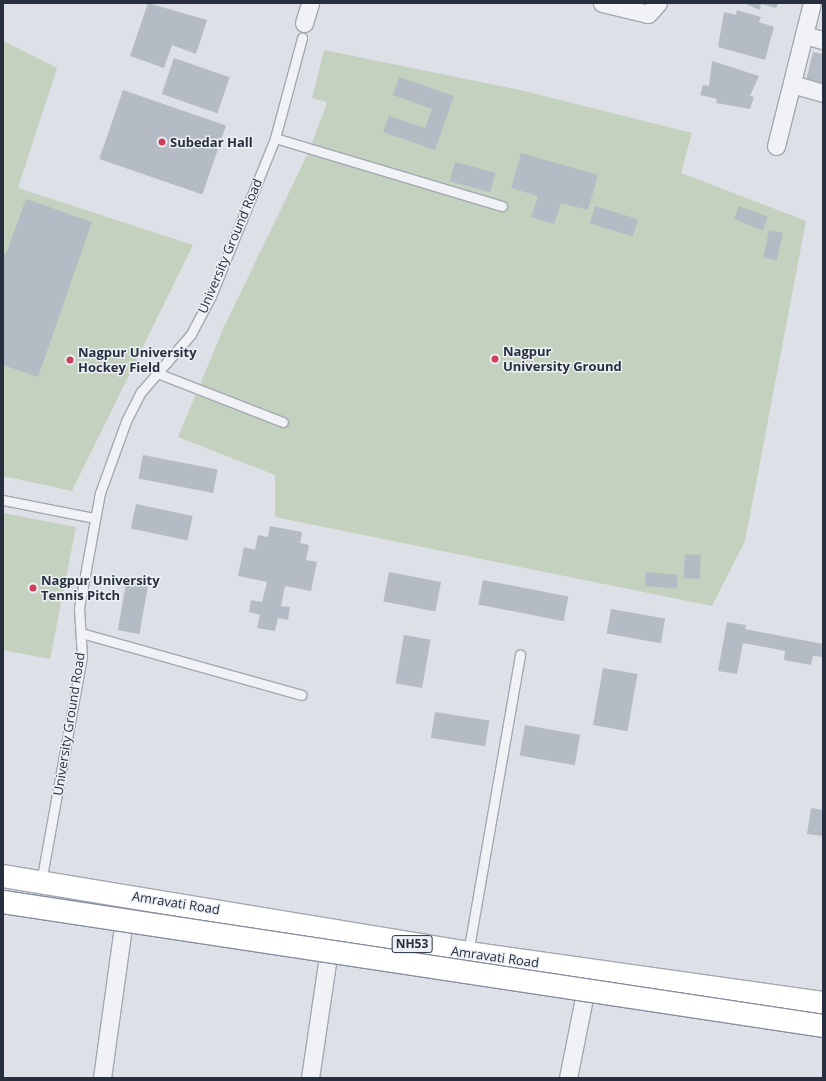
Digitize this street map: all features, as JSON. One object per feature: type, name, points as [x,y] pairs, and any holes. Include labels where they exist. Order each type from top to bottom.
[{"type":"highway","name":"Amravati Road","points":[[3,876],[468,953],[823,1003]]},
{"type":"highway","points":[[3,894],[823,1016]]},
{"type":"highway","points":[[3,902],[823,1026]]},
{"type":"highway","name":"Amravati Road","points":[[3,909],[328,956],[823,1032]]},
{"type":"street","points":[[303,31],[310,3]]},
{"type":"street","points":[[602,3],[648,14],[658,3]]},
{"type":"street","points":[[776,146],[812,3]]},
{"type":"street","points":[[804,35],[823,40]]},
{"type":"street","points":[[792,84],[823,93]]},
{"type":"street","points":[[102,1078],[123,926]]},
{"type":"street","points":[[310,1078],[328,956]]},
{"type":"street","points":[[568,1078],[589,970]]},
{"type":"lane","name":"University Ground Road","points":[[41,882],[82,657],[78,608],[94,518],[126,421],[141,392],[191,334],[211,296],[275,138],[303,31]]},
{"type":"lane","points":[[275,138],[502,206]]},
{"type":"lane","points":[[157,373],[283,422]]},
{"type":"lane","points":[[3,500],[94,518]]},
{"type":"lane","points":[[81,633],[301,695]]},
{"type":"lane","points":[[468,953],[520,655]]},
{"type":"green space","name":"Nagpur University Hockey Field","points":[[3,41],[57,68],[18,188],[193,245],[72,491],[3,476]]},
{"type":"green space","name":"Nagpur University Ground","points":[[324,50],[520,90],[692,133],[681,173],[806,221],[745,541],[712,606],[275,517],[275,475],[178,437],[224,327],[310,149],[327,102],[312,98]]},
{"type":"green space","name":"Nagpur University Tennis Pitch","points":[[3,513],[76,527],[50,659],[3,650]]},
{"type":"building","points":[[148,3],[207,20],[196,54],[172,45],[164,68],[130,56]]},
{"type":"building","points":[[743,3],[778,3],[776,8],[761,4],[760,10]]},
{"type":"building","points":[[737,10],[761,17],[759,22],[774,27],[765,60],[718,47],[724,12],[736,15]]},
{"type":"building","points":[[813,52],[823,54],[823,85],[806,81]]},
{"type":"building","points":[[174,58],[230,77],[217,113],[162,94]]},
{"type":"building","points":[[712,61],[759,76],[750,96],[754,97],[750,109],[716,103],[717,99],[700,95],[703,85],[709,86]]},
{"type":"building","points":[[399,77],[454,96],[435,150],[383,132],[389,116],[425,128],[432,109],[393,95]]},
{"type":"building","name":"Subedar Hall","points":[[123,90],[226,125],[202,195],[99,159]]},
{"type":"building","points":[[521,153],[598,175],[588,210],[561,203],[554,224],[531,217],[538,196],[511,188]]},
{"type":"building","points":[[455,162],[496,173],[490,192],[450,181]]},
{"type":"building","points":[[26,199],[92,222],[38,377],[3,365],[3,253],[6,254]]},
{"type":"building","points":[[595,206],[638,219],[633,236],[590,223]]},
{"type":"building","points":[[739,206],[768,217],[763,230],[734,219]]},
{"type":"building","points":[[769,230],[783,233],[777,260],[763,257]]},
{"type":"building","points":[[143,455],[218,470],[213,493],[138,479]]},
{"type":"building","points":[[136,504],[193,516],[188,541],[131,528]]},
{"type":"building","points":[[270,526],[302,532],[300,543],[309,545],[306,560],[317,562],[311,591],[285,586],[281,606],[290,607],[288,620],[278,618],[275,631],[257,628],[260,615],[249,612],[251,600],[262,602],[267,582],[238,576],[244,547],[255,550],[258,535],[268,537]]},
{"type":"building","points":[[685,554],[701,555],[699,579],[683,578]]},
{"type":"building","points":[[389,572],[441,582],[435,612],[383,601]]},
{"type":"building","points":[[646,572],[678,575],[677,589],[645,586]]},
{"type":"building","points":[[127,578],[149,582],[139,634],[118,630]]},
{"type":"building","points":[[483,580],[568,597],[564,621],[478,605]]},
{"type":"building","points":[[611,609],[665,619],[661,643],[607,634]]},
{"type":"building","points":[[727,622],[746,625],[745,629],[823,644],[823,657],[813,656],[811,665],[784,660],[785,651],[743,643],[737,674],[718,671]]},
{"type":"building","points":[[404,635],[431,640],[422,688],[395,683]]},
{"type":"building","points":[[603,668],[637,674],[627,731],[593,725]]},
{"type":"building","points":[[435,712],[489,721],[485,746],[431,738]]},
{"type":"building","points":[[525,725],[580,735],[575,765],[520,756]]},
{"type":"building","points":[[811,808],[823,810],[823,836],[807,834]]},
{"type":"place","name":"Subedar Hall","points":[[162,142]]},
{"type":"place","name":"Nagpur University Ground","points":[[495,359]]},
{"type":"place","name":"Nagpur University Hockey Field","points":[[70,360]]},
{"type":"place","name":"Nagpur University Tennis Pitch","points":[[33,588]]}]
